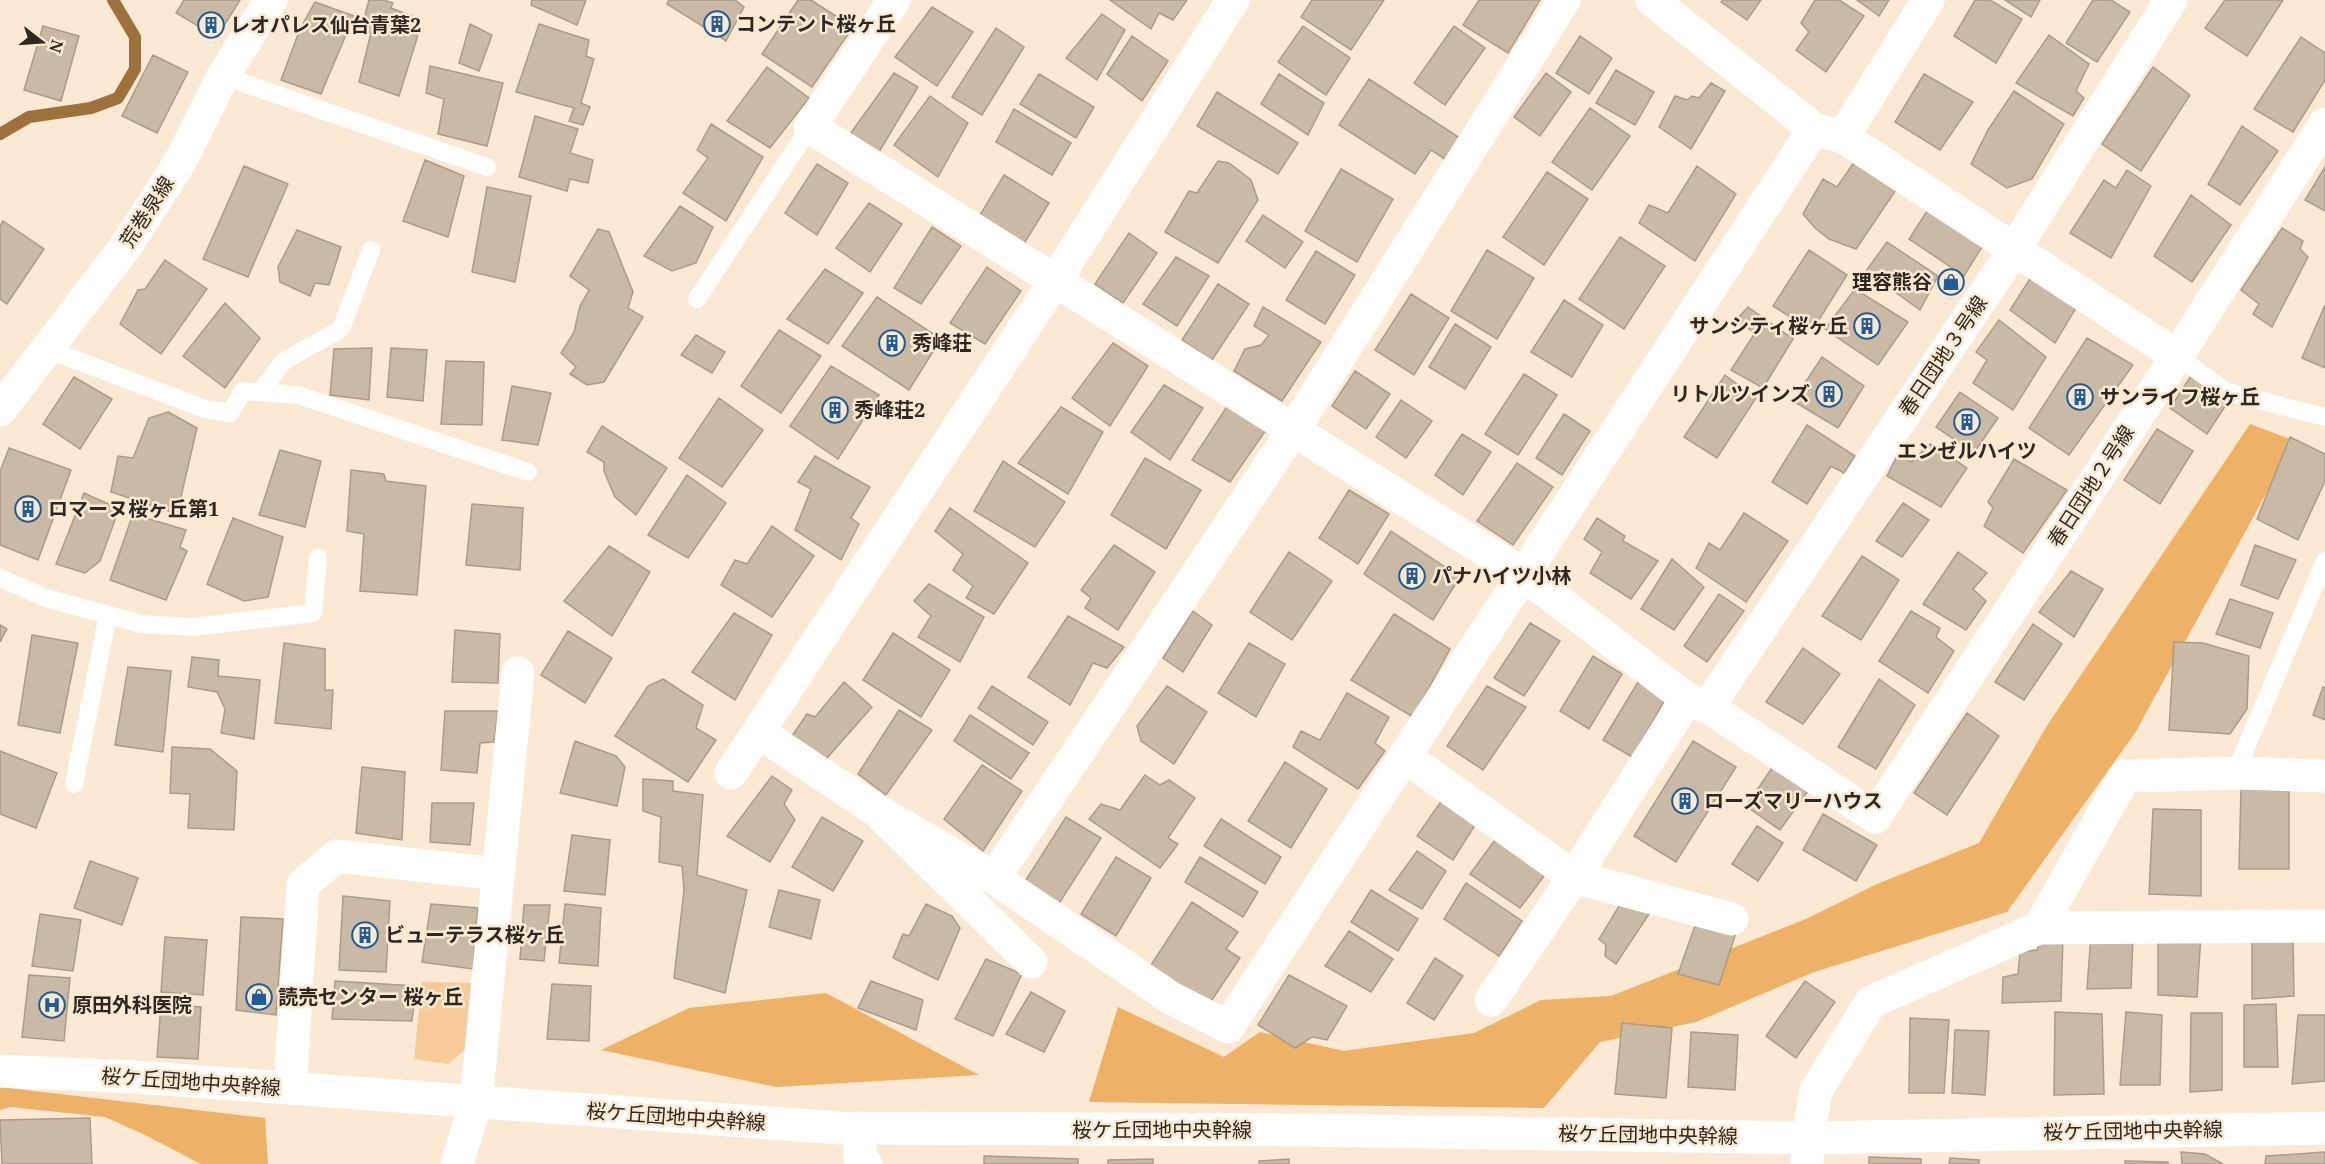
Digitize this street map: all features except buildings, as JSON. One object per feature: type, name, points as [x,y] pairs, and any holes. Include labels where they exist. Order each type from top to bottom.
[{"type":"street","name":"荒巻泉線","points":[[0,411],[126,246],[180,162],[223,76],[271,0]]},
{"type":"street","points":[[894,0],[810,127],[1523,574],[1698,703]]},
{"type":"street","points":[[731,773],[1055,281],[1233,0]]},
{"type":"street","points":[[994,878],[1294,429],[1564,0]]},
{"type":"street","points":[[1652,0],[1828,133],[2177,356]]},
{"type":"street","points":[[758,732],[876,810],[994,878],[1171,998],[1228,1027],[1523,574],[1828,133],[1928,0]]},
{"type":"street","name":"春日団地３号線","points":[[1491,1000],[1574,877],[2014,250],[2172,0]]},
{"type":"street","name":"春日団地２号線","points":[[1698,703],[1875,817],[2177,356],[2325,124]]},
{"type":"street","points":[[457,1164],[476,1102],[518,673]]},
{"type":"street","points":[[1404,756],[1574,877],[1732,919]]},
{"type":"street","points":[[2039,928],[2125,776],[2235,773],[2325,776]]},
{"type":"street","points":[[876,810],[1031,962]]},
{"type":"street","points":[[290,1088],[303,884],[337,856],[498,874]]},
{"type":"street","points":[[1808,1151],[1816,1091],[1871,1002],[2039,928],[2325,926]]},
{"type":"street","name":"桜ケ丘団地中央幹線","points":[[0,1071],[136,1077],[860,1128],[1306,1130],[1808,1151],[2325,1128]]},
{"type":"street","points":[[860,1128],[860,1158],[866,1164]]},
{"type":"lane","points":[[223,76],[487,167]]},
{"type":"lane","points":[[697,299],[810,127]]},
{"type":"lane","points":[[260,392],[284,361],[341,329],[371,250]]},
{"type":"lane","points":[[47,349],[205,409],[230,413],[243,391],[298,394],[528,472]]},
{"type":"lane","points":[[2177,356],[2227,392],[2325,417]]},
{"type":"lane","points":[[0,578],[46,598],[141,624],[192,627],[313,613],[318,558]]},
{"type":"lane","points":[[2235,773],[2325,561]]},
{"type":"lane","points":[[74,784],[108,615]]},
{"type":"shaded area","points":[[2250,424],[2295,441],[2135,733],[2007,912],[1814,972],[1696,1022],[1600,1042],[1544,1108],[1089,1102],[1118,1007],[1224,1057],[1260,1032],[1344,1051],[1474,1033],[1541,1000],[1611,996],[1806,919],[1877,884],[1979,843],[2048,724]]},
{"type":"shaded area","points":[[422,982],[472,983],[467,1048],[448,1064],[414,1059]]},
{"type":"shaded area","points":[[826,993],[979,1075],[776,1087],[601,1050],[689,1008]]},
{"type":"shaded area","points":[[0,1087],[265,1118],[268,1164],[201,1164],[105,1117],[10,1107],[0,1110]]},
{"type":"waterway","points":[[0,134],[29,117],[91,108],[118,98],[135,69],[135,37],[113,0]]},
{"type":"place","name":"コンテント桜ヶ丘","points":[[717,24]]},
{"type":"place","name":"レオパレス仙台青葉2","points":[[211,25]]},
{"type":"place","name":"理容熊谷","points":[[1951,282]]},
{"type":"place","name":"サンシティ桜ヶ丘","points":[[1867,326]]},
{"type":"place","name":"秀峰荘","points":[[892,343]]},
{"type":"place","name":"リトルツインズ","points":[[1829,394]]},
{"type":"place","name":"サンライフ桜ヶ丘","points":[[2080,397]]},
{"type":"place","name":"秀峰荘2","points":[[835,410]]},
{"type":"place","name":"エンゼルハイツ","points":[[1967,422]]},
{"type":"place","name":"ロマーヌ桜ヶ丘第1","points":[[28,509]]},
{"type":"place","name":"パナハイツ小林","points":[[1412,576]]},
{"type":"place","name":"ローズマリーハウス","points":[[1685,801]]},
{"type":"place","name":"ビューテラス桜ヶ丘","points":[[365,935]]},
{"type":"place","name":"読売センター 桜ヶ丘","points":[[259,997]]},
{"type":"place","name":"原田外科医院","points":[[52,1005]]}]
